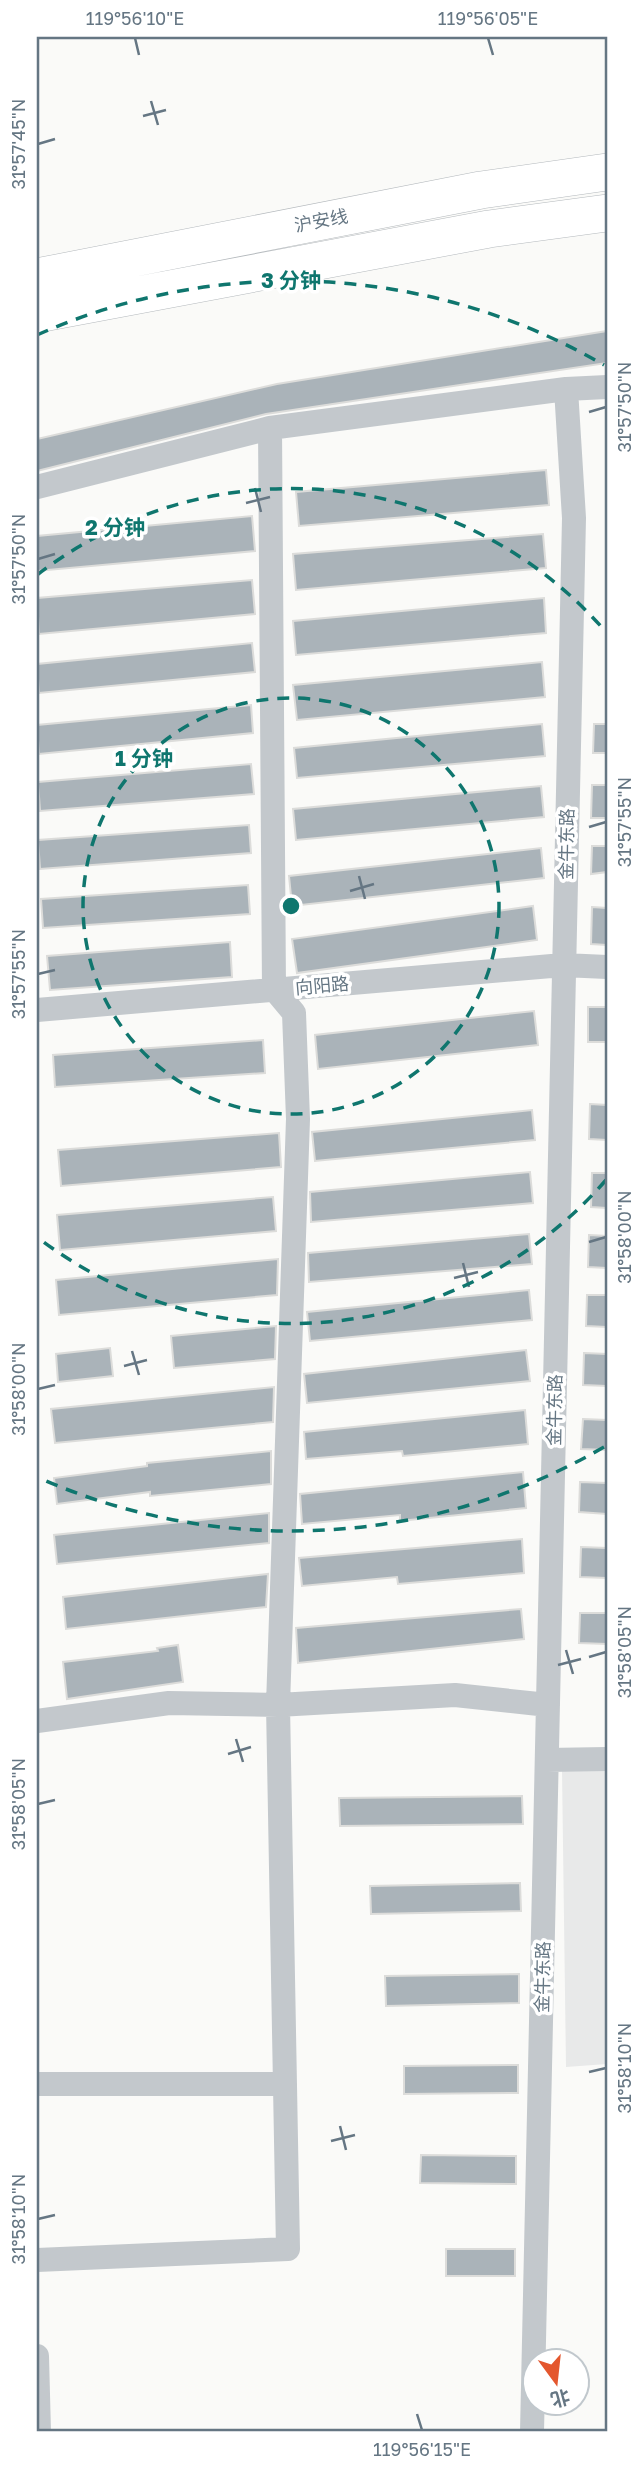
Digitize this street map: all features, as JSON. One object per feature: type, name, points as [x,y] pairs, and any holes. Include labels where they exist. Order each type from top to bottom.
[{"type":"highway","name":"沪安线","points":[[37,276],[481,190],[607,172]]},
{"type":"highway","points":[[37,314],[489,229],[607,213]]},
{"type":"street","points":[[37,487],[270,428],[565,389],[607,387]]},
{"type":"street","name":"金牛东路","points":[[532,2432],[574,518],[565,389]]},
{"type":"street","points":[[37,2260],[288,2249],[278,1705],[298,1119],[294,1013],[274,989],[270,428]]},
{"type":"street","name":"向阳路","points":[[37,1010],[563,965],[607,967]]},
{"type":"street","points":[[37,1721],[169,1703],[278,1705],[455,1695],[548,1705]]},
{"type":"street","points":[[547,1760],[607,1759]]},
{"type":"street","points":[[37,2084],[285,2084]]},
{"type":"street","points":[[37,2356],[38,2432]]},
{"type":"shaded area","points":[[562,1770],[607,1770],[607,2064],[566,2067]]},
{"type":"building","points":[[607,331],[607,363],[266,414],[37,471],[37,439],[277,384]]},
{"type":"building","points":[[546,470],[549,505],[299,526],[296,492]]},
{"type":"building","points":[[252,516],[255,551],[37,571],[37,536]]},
{"type":"building","points":[[543,534],[546,568],[296,590],[293,554]]},
{"type":"building","points":[[252,580],[255,614],[39,634],[37,598]]},
{"type":"building","points":[[544,598],[546,633],[296,655],[293,621]]},
{"type":"building","points":[[252,643],[255,672],[39,693],[37,664]]},
{"type":"building","points":[[542,662],[545,697],[297,720],[293,685]]},
{"type":"building","points":[[251,705],[253,733],[39,754],[37,725]]},
{"type":"building","points":[[542,724],[545,756],[297,778],[294,748]]},
{"type":"building","points":[[594,724],[607,724],[607,753],[593,753]]},
{"type":"building","points":[[251,764],[254,794],[40,811],[38,782]]},
{"type":"building","points":[[592,785],[607,785],[607,818],[591,818]]},
{"type":"building","points":[[541,786],[544,817],[296,840],[293,809]]},
{"type":"building","points":[[249,825],[251,853],[40,869],[38,840]]},
{"type":"building","points":[[592,846],[607,846],[607,872],[591,874]]},
{"type":"building","points":[[541,848],[544,878],[292,906],[289,876]]},
{"type":"building","points":[[248,885],[250,914],[43,928],[41,899]]},
{"type":"building","points":[[533,906],[537,940],[297,973],[292,939]]},
{"type":"building","points":[[592,907],[607,908],[607,945],[591,944]]},
{"type":"building","points":[[230,942],[232,977],[50,990],[47,956]]},
{"type":"building","points":[[588,1007],[607,1007],[607,1042],[588,1042]]},
{"type":"building","points":[[534,1011],[538,1045],[318,1069],[315,1035]]},
{"type":"building","points":[[263,1040],[265,1073],[55,1087],[53,1055]]},
{"type":"building","points":[[590,1104],[607,1105],[607,1140],[589,1139]]},
{"type":"building","points":[[532,1110],[535,1140],[315,1161],[312,1132]]},
{"type":"building","points":[[279,1133],[281,1167],[61,1186],[58,1150]]},
{"type":"building","points":[[530,1172],[533,1203],[311,1222],[310,1192]]},
{"type":"building","points":[[592,1173],[607,1173],[607,1208],[591,1207]]},
{"type":"building","points":[[273,1197],[276,1231],[60,1250],[57,1215]]},
{"type":"building","points":[[529,1234],[532,1264],[309,1282],[308,1253]]},
{"type":"building","points":[[589,1235],[607,1236],[607,1268],[588,1267]]},
{"type":"building","points":[[278,1259],[277,1295],[59,1315],[56,1280]]},
{"type":"building","points":[[529,1290],[532,1320],[310,1341],[307,1312]]},
{"type":"building","points":[[587,1295],[607,1295],[607,1327],[586,1326]]},
{"type":"building","points":[[276,1326],[275,1359],[174,1368],[171,1336]]},
{"type":"building","points":[[110,1348],[113,1376],[58,1382],[56,1354]]},
{"type":"building","points":[[526,1350],[530,1381],[307,1403],[304,1374]]},
{"type":"building","points":[[584,1353],[607,1354],[607,1386],[583,1385]]},
{"type":"building","points":[[274,1387],[273,1422],[55,1443],[51,1409]]},
{"type":"building","points":[[525,1410],[528,1444],[403,1456],[402,1451],[306,1459],[304,1432]]},
{"type":"building","points":[[583,1419],[607,1420],[607,1450],[581,1449]]},
{"type":"building","points":[[271,1451],[271,1484],[150,1496],[150,1492],[57,1504],[54,1478],[147,1466],[147,1463]]},
{"type":"building","points":[[523,1472],[526,1508],[400,1521],[400,1515],[302,1524],[300,1494]]},
{"type":"building","points":[[580,1482],[607,1483],[607,1514],[579,1512]]},
{"type":"building","points":[[269,1513],[269,1543],[57,1564],[54,1535]]},
{"type":"building","points":[[522,1539],[524,1573],[398,1584],[397,1577],[302,1586],[299,1558]]},
{"type":"building","points":[[581,1547],[607,1548],[607,1578],[580,1577]]},
{"type":"building","points":[[268,1574],[266,1607],[66,1629],[63,1597]]},
{"type":"building","points":[[521,1609],[524,1639],[298,1663],[296,1628]]},
{"type":"building","points":[[580,1613],[607,1613],[607,1644],[579,1643]]},
{"type":"building","points":[[178,1645],[183,1682],[67,1699],[63,1662],[158,1651],[157,1648]]},
{"type":"building","points":[[522,1796],[523,1824],[340,1826],[339,1798]]},
{"type":"building","points":[[520,1883],[521,1911],[371,1914],[370,1886]]},
{"type":"building","points":[[519,1974],[519,2003],[386,2006],[385,1976]]},
{"type":"building","points":[[518,2065],[518,2093],[404,2094],[404,2066]]},
{"type":"building","points":[[421,2155],[516,2156],[516,2184],[420,2183]]},
{"type":"building","points":[[446,2249],[515,2249],[515,2276],[446,2276]]}]
